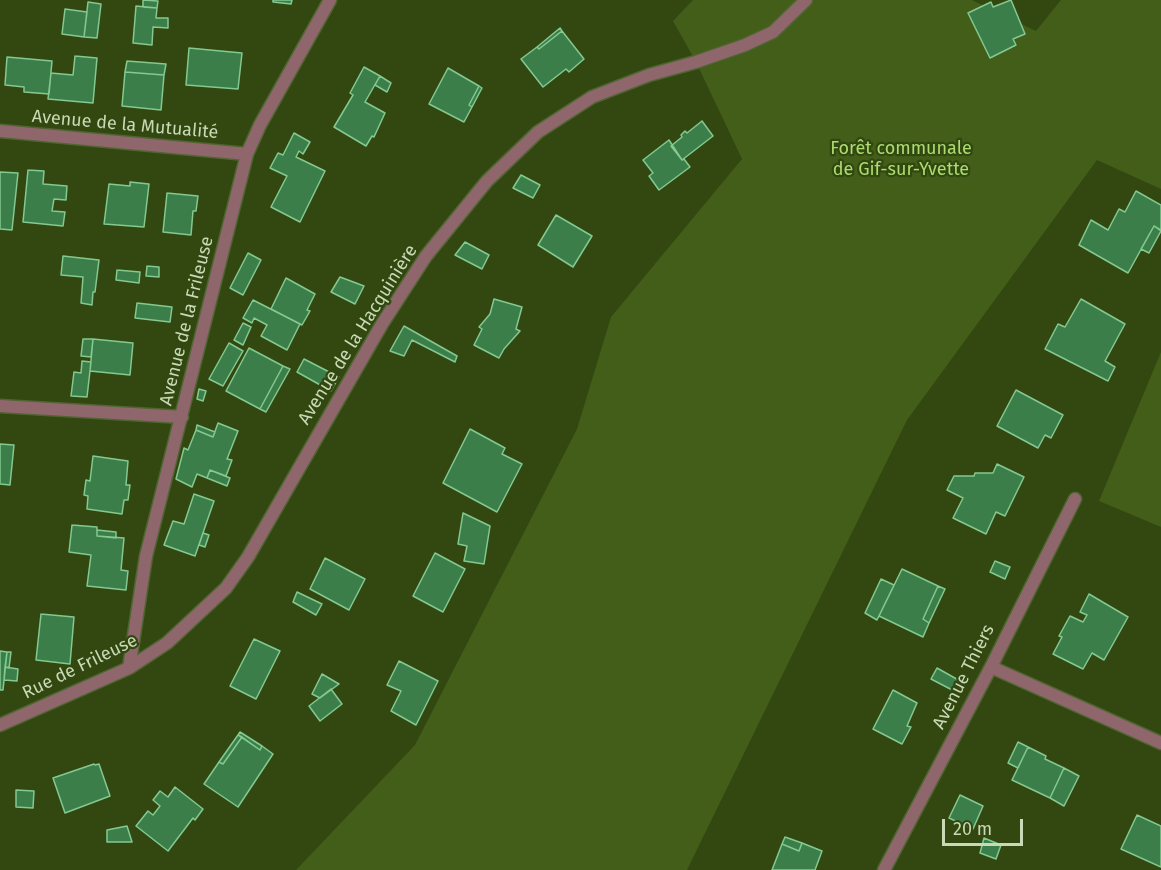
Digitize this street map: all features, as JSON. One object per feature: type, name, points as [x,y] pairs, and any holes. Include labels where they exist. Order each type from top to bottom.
[{"type":"street","name":"Avenue de la Frileuse","points":[[129,668],[146,556],[247,154],[260,125],[330,0]]},
{"type":"street","name":"Avenue de la Hacquinière","points":[[226,588],[248,557],[395,304],[426,256],[487,181],[538,132],[592,97],[649,75],[745,45],[773,32],[806,0]]},
{"type":"street","name":"Avenue de la Mutualité","points":[[0,131],[247,154]]},
{"type":"street","points":[[0,406],[182,417]]},
{"type":"street","name":"Avenue Thiers","points":[[884,870],[1075,500]]},
{"type":"street","name":"Rue de Frileuse","points":[[0,725],[129,668],[167,643],[226,588]]},
{"type":"street","points":[[990,667],[1161,743]]},
{"type":"green space","name":"Forêt communale de Gif-sur-Yvette","points":[[693,0],[972,0],[1036,31],[1061,0],[1161,0],[1161,189],[1097,160],[907,420],[687,870],[296,870],[415,745],[577,429],[611,317],[742,159],[696,62],[673,21]]},
{"type":"green space","points":[[1161,352],[1161,527],[1099,501]]},
{"type":"building","points":[[143,0],[158,1],[157,8],[143,7]]},
{"type":"building","points":[[273,0],[292,0],[291,4],[273,2]]},
{"type":"building","points":[[1011,0],[1025,34],[1013,39],[1016,45],[990,58],[968,13],[991,2],[993,7]]},
{"type":"building","points":[[88,2],[101,4],[97,38],[84,37]]},
{"type":"building","points":[[136,6],[157,8],[156,18],[168,18],[168,28],[153,27],[152,45],[133,43]]},
{"type":"building","points":[[65,9],[87,12],[84,37],[62,34]]},
{"type":"building","points":[[560,28],[562,31],[539,49],[537,47]]},
{"type":"building","points":[[562,31],[584,59],[569,72],[566,69],[543,87],[521,59],[537,47],[539,49]]},
{"type":"building","points":[[189,48],[242,53],[238,89],[186,85]]},
{"type":"building","points":[[75,56],[97,58],[93,103],[48,99],[51,73],[73,75]]},
{"type":"building","points":[[7,57],[52,61],[49,94],[24,92],[24,87],[5,85]]},
{"type":"building","points":[[127,61],[166,64],[164,75],[125,72]]},
{"type":"building","points":[[364,67],[380,76],[365,102],[385,113],[374,137],[372,136],[366,146],[334,127],[353,95],[350,93]]},
{"type":"building","points":[[448,68],[479,86],[469,105],[472,107],[464,122],[429,104]]},
{"type":"building","points":[[125,72],[164,75],[161,110],[122,106]]},
{"type":"building","points":[[380,76],[391,83],[387,92],[375,85]]},
{"type":"building","points":[[479,86],[482,88],[472,107],[469,105]]},
{"type":"building","points":[[702,121],[713,136],[682,160],[671,146],[682,137],[685,131],[687,133]]},
{"type":"building","points":[[294,133],[310,142],[303,154],[299,151],[296,157],[325,171],[300,222],[271,207],[287,176],[270,168],[278,153],[283,155]]},
{"type":"building","points":[[669,140],[682,160],[684,159],[690,167],[659,190],[649,176],[653,173],[643,160]]},
{"type":"building","points":[[28,170],[44,171],[43,184],[67,186],[66,200],[54,199],[52,211],[65,212],[63,226],[23,222]]},
{"type":"building","points":[[0,172],[18,173],[12,230],[0,229]]},
{"type":"building","points":[[521,175],[540,185],[533,198],[513,188]]},
{"type":"building","points":[[130,182],[149,184],[144,227],[104,224],[109,184],[130,186]]},
{"type":"building","points":[[1136,191],[1161,205],[1161,230],[1154,226],[1128,273],[1079,245],[1091,220],[1108,230],[1119,209],[1125,212]]},
{"type":"building","points":[[167,193],[198,196],[196,211],[193,211],[191,235],[163,232]]},
{"type":"building","points":[[556,215],[592,236],[573,267],[538,245]]},
{"type":"building","points":[[1154,226],[1161,231],[1149,253],[1141,249]]},
{"type":"building","points":[[465,242],[489,255],[482,269],[455,255]]},
{"type":"building","points":[[248,253],[261,260],[243,295],[230,288]]},
{"type":"building","points":[[63,256],[99,260],[92,305],[81,303],[83,277],[61,275]]},
{"type":"building","points":[[147,266],[159,267],[159,277],[146,276]]},
{"type":"building","points":[[117,270],[140,272],[139,283],[116,280]]},
{"type":"building","points":[[340,277],[364,286],[355,304],[331,292]]},
{"type":"building","points":[[286,278],[315,294],[307,310],[310,311],[302,325],[271,309]]},
{"type":"building","points":[[494,299],[522,307],[516,329],[520,331],[499,358],[474,345],[482,329],[479,327],[490,314]]},
{"type":"building","points":[[1081,299],[1125,324],[1105,361],[1115,367],[1108,381],[1045,349],[1058,324],[1065,327]]},
{"type":"building","points":[[253,300],[300,324],[287,350],[261,336],[267,325],[254,318],[252,323],[243,318]]},
{"type":"building","points":[[137,303],[172,307],[170,322],[135,318]]},
{"type":"building","points":[[243,323],[251,327],[243,345],[234,340]]},
{"type":"building","points":[[404,326],[457,356],[455,362],[412,340],[404,356],[390,351]]},
{"type":"building","points":[[83,339],[93,339],[91,357],[81,356]]},
{"type":"building","points":[[93,339],[133,343],[130,375],[90,371]]},
{"type":"building","points":[[229,343],[243,351],[223,386],[209,379]]},
{"type":"building","points":[[249,348],[283,366],[260,409],[226,391]]},
{"type":"building","points":[[304,359],[339,377],[331,391],[297,372]]},
{"type":"building","points":[[82,361],[91,362],[87,397],[71,396],[74,372],[81,373]]},
{"type":"building","points":[[283,366],[290,369],[266,412],[260,409]]},
{"type":"building","points":[[199,389],[206,391],[203,401],[197,399]]},
{"type":"building","points":[[1016,390],[1063,415],[1051,438],[1045,435],[1038,448],[997,426]]},
{"type":"building","points":[[218,423],[238,431],[227,459],[232,460],[226,476],[210,470],[207,478],[197,474],[192,487],[176,479],[184,448],[188,450],[196,430],[213,437]]},
{"type":"building","points":[[197,425],[215,432],[213,437],[196,430]]},
{"type":"building","points":[[470,429],[505,448],[502,454],[522,464],[497,512],[443,483]]},
{"type":"building","points":[[0,444],[14,445],[10,485],[0,484]]},
{"type":"building","points":[[93,456],[128,461],[126,485],[130,485],[128,500],[124,500],[122,514],[87,509],[88,496],[84,495],[86,480],[90,481]]},
{"type":"building","points":[[997,464],[1024,477],[1005,516],[996,512],[986,534],[953,518],[963,498],[947,490],[954,476],[993,473]]},
{"type":"building","points":[[210,470],[230,478],[227,486],[207,478]]},
{"type":"building","points":[[194,494],[214,501],[195,556],[164,545],[173,521],[184,524]]},
{"type":"building","points":[[463,513],[490,526],[484,564],[464,561],[467,546],[458,544]]},
{"type":"building","points":[[72,525],[97,527],[97,536],[124,538],[121,570],[128,571],[126,590],[87,586],[91,555],[69,552]]},
{"type":"building","points":[[97,530],[116,532],[116,538],[97,536]]},
{"type":"building","points":[[203,533],[209,535],[205,547],[199,545]]},
{"type":"building","points":[[435,553],[465,569],[443,612],[413,596]]},
{"type":"building","points":[[325,558],[365,579],[349,610],[310,589]]},
{"type":"building","points":[[995,561],[1010,567],[1005,579],[990,572]]},
{"type":"building","points":[[902,569],[938,586],[923,619],[929,623],[923,637],[879,616]]},
{"type":"building","points":[[881,579],[894,585],[877,620],[865,613]]},
{"type":"building","points":[[938,586],[945,589],[929,623],[923,619]]},
{"type":"building","points":[[297,592],[322,604],[316,615],[293,602]]},
{"type":"building","points":[[1089,594],[1128,617],[1104,660],[1092,653],[1083,669],[1053,654],[1062,637],[1059,636],[1070,616],[1083,622],[1087,615],[1080,612]]},
{"type":"building","points":[[41,614],[74,617],[70,664],[36,660]]},
{"type":"building","points":[[254,639],[280,651],[256,699],[230,686]]},
{"type":"building","points":[[0,651],[7,652],[3,690],[0,690]]},
{"type":"building","points":[[7,652],[11,652],[9,668],[5,667]]},
{"type":"building","points":[[399,661],[438,681],[416,725],[391,711],[401,691],[387,685]]},
{"type":"building","points":[[5,667],[18,669],[17,681],[4,680]]},
{"type":"building","points":[[937,668],[962,682],[956,692],[931,679]]},
{"type":"building","points":[[322,674],[339,684],[320,698],[312,694]]},
{"type":"building","points":[[331,689],[342,704],[320,721],[309,706]]},
{"type":"building","points":[[893,690],[917,703],[907,726],[911,727],[902,744],[873,729]]},
{"type":"building","points":[[240,732],[262,746],[260,750],[238,735]]},
{"type":"building","points":[[238,735],[242,737],[223,764],[219,762]]},
{"type":"building","points":[[242,737],[260,750],[262,746],[273,754],[238,807],[204,784],[219,762],[223,764]]},
{"type":"building","points":[[1018,742],[1028,747],[1018,768],[1008,763]]},
{"type":"building","points":[[1028,747],[1064,768],[1050,798],[1012,780]]},
{"type":"building","points":[[99,764],[110,796],[65,813],[53,778]]},
{"type":"building","points":[[1064,768],[1079,776],[1064,806],[1050,798]]},
{"type":"building","points":[[175,787],[203,809],[195,820],[193,818],[168,851],[136,826],[148,811],[153,815],[160,806],[153,800],[160,791],[168,797]]},
{"type":"building","points":[[16,790],[34,791],[33,808],[16,807]]},
{"type":"building","points":[[960,795],[983,806],[973,829],[949,818]]},
{"type":"building","points":[[1137,815],[1161,826],[1161,867],[1121,849]]},
{"type":"building","points":[[127,826],[132,842],[107,842],[107,830]]},
{"type":"building","points":[[785,837],[802,843],[799,851],[782,844]]},
{"type":"building","points":[[984,838],[1001,845],[996,859],[980,853]]},
{"type":"building","points":[[802,843],[822,851],[815,870],[772,870],[782,844],[799,851]]}]
